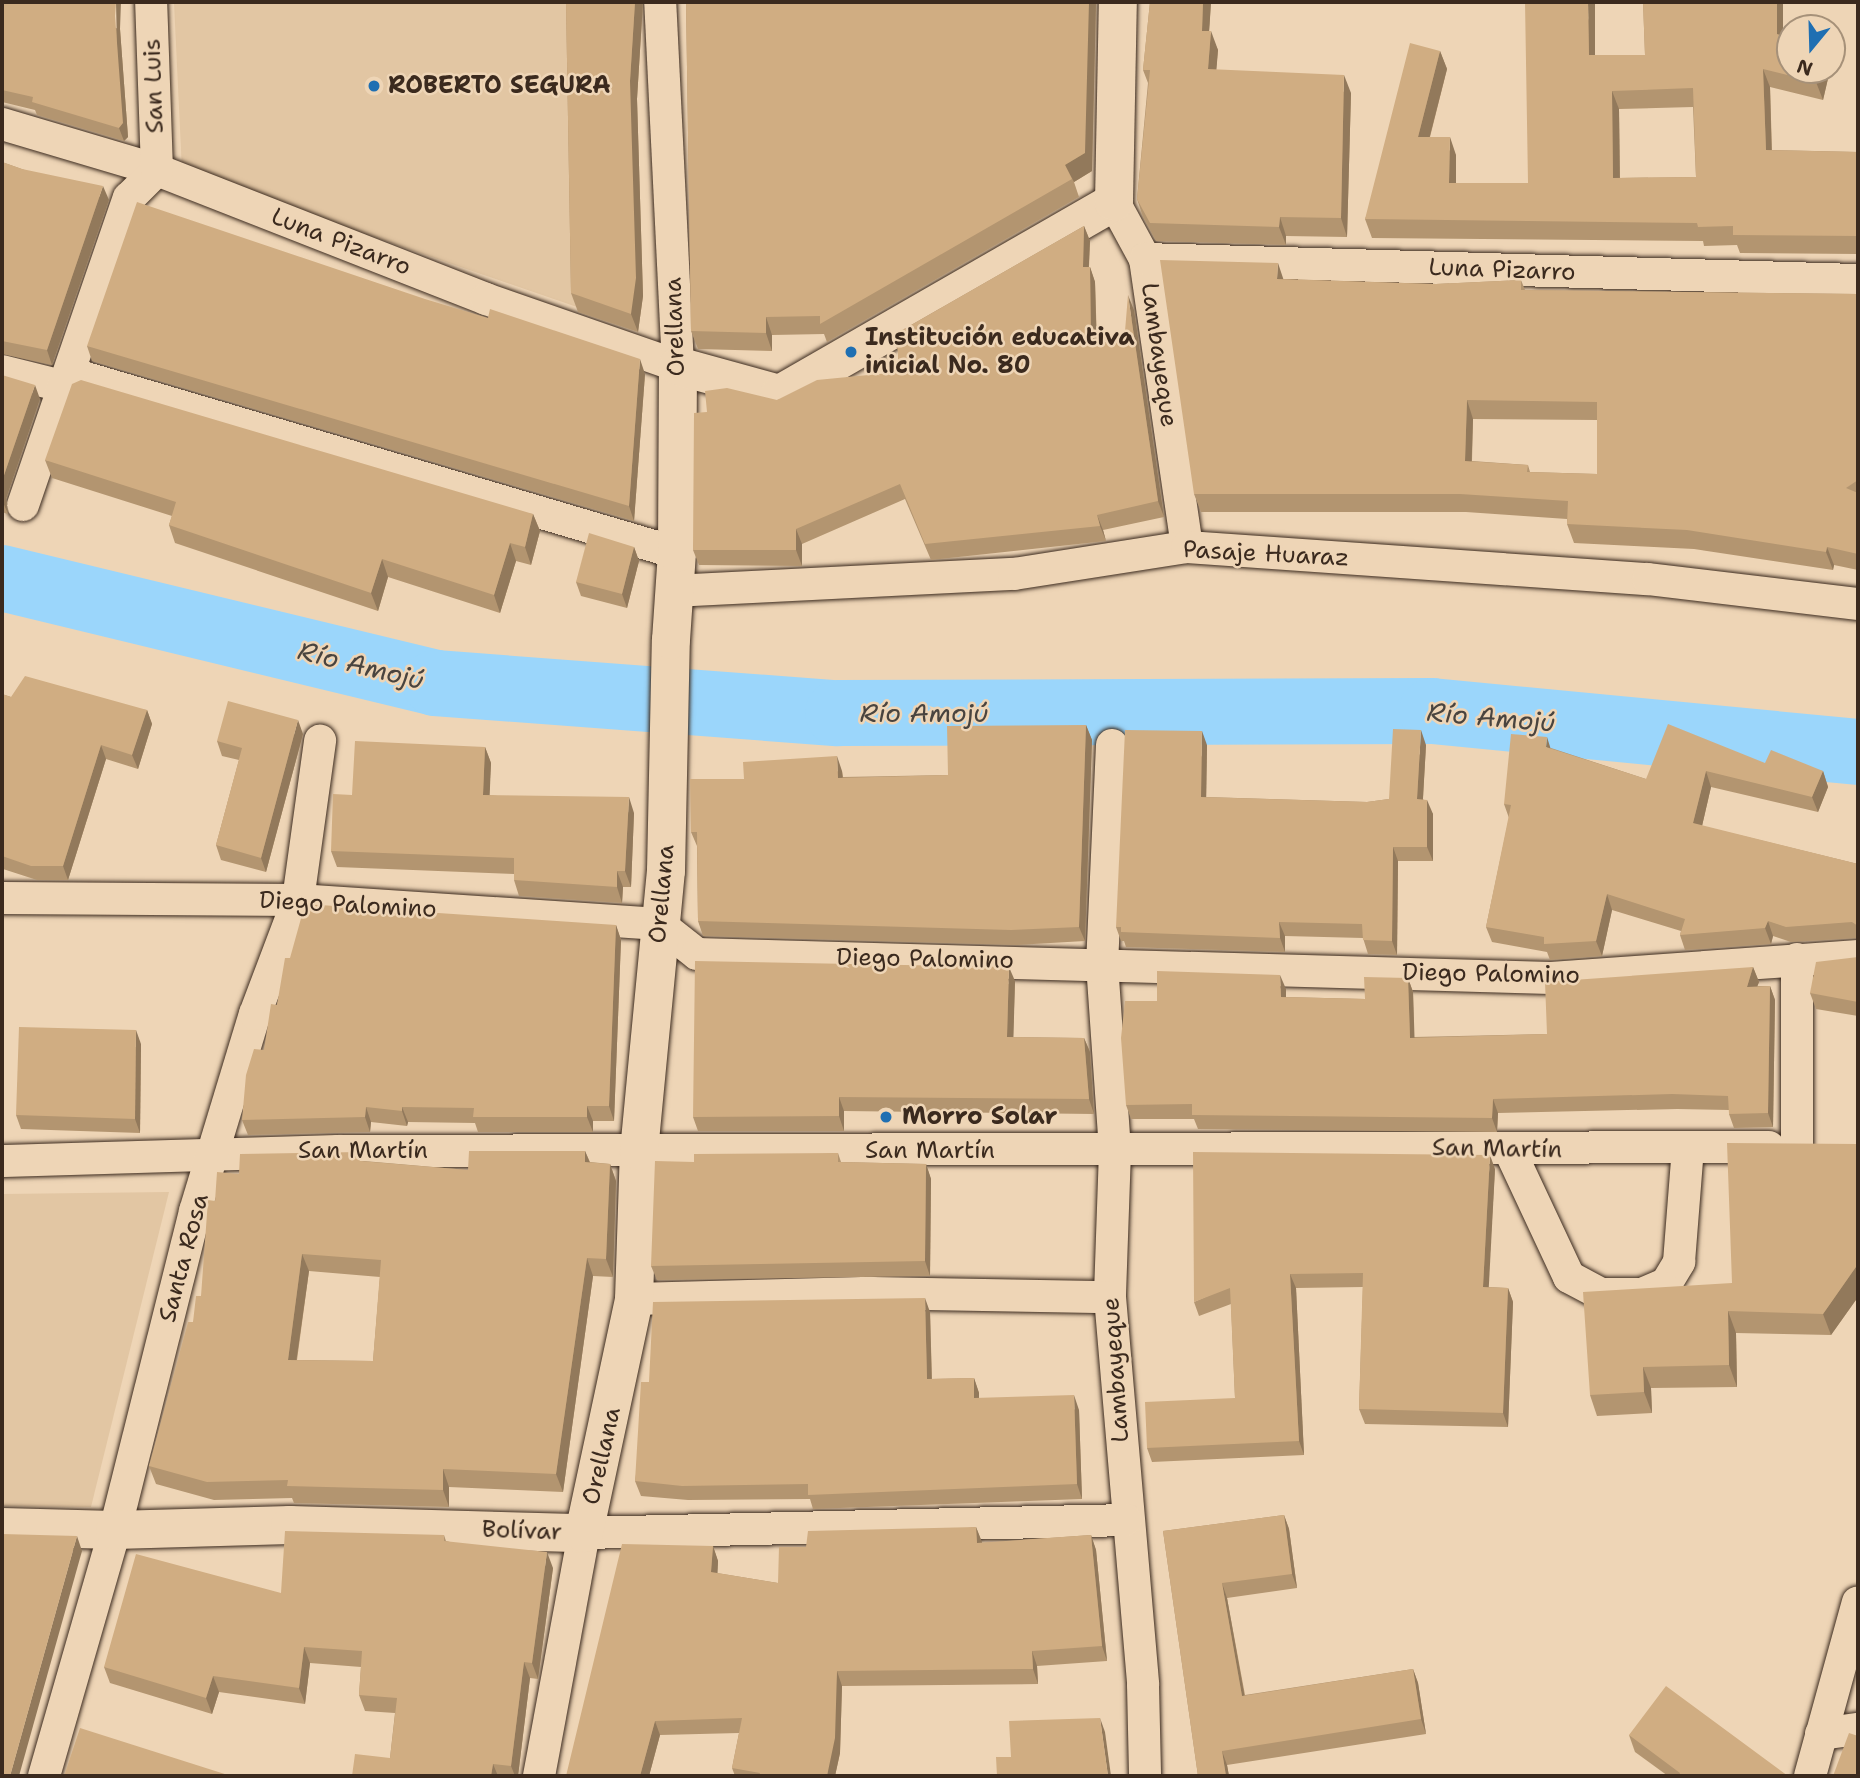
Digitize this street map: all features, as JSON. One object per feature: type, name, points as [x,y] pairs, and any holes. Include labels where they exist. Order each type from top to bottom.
[{"type":"street","name":"San Luis","points":[[151,2],[157,170]]},
{"type":"street","name":"Orellana","points":[[539,1776],[584,1533],[634,1299],[639,1151],[669,807],[671,640],[677,553],[678,366],[660,2]]},
{"type":"street","name":"Lambayeque","points":[[1118,2],[1114,202],[1145,259],[1187,547]]},
{"type":"street","name":"Luna Pizarro","points":[[2,124],[157,170],[486,299],[678,366]]},
{"type":"street","points":[[23,505],[66,387],[129,198],[157,170]]},
{"type":"street","points":[[678,366],[780,394],[1114,202]]},
{"type":"street","name":"Luna Pizarro","points":[[1145,259],[1858,280]]},
{"type":"street","points":[[2,371],[66,387],[86,378],[677,553]]},
{"type":"street","name":"Pasaje Huaraz","points":[[674,591],[1014,574],[1187,547],[1648,579],[1858,604]]},
{"type":"street","name":"Santa Rosa","points":[[44,1776],[115,1530],[213,1154],[255,1014],[298,900],[320,741]]},
{"type":"street","name":"Lambayeque","points":[[1112,746],[1102,964],[1115,1151],[1110,1297],[1126,1520],[1143,1685],[1146,1776]]},
{"type":"street","name":"Diego Palomino","points":[[2,898],[298,900],[659,924],[697,954],[1551,978],[1858,956]]},
{"type":"street","name":"San Martín","points":[[2,1161],[213,1154],[1115,1151],[1380,1147],[1510,1151],[1809,1146],[1797,959]]},
{"type":"street","points":[[1510,1151],[1569,1276],[1601,1294],[1642,1294],[1666,1284],[1679,1262],[1688,1147]]},
{"type":"street","points":[[634,1299],[871,1293],[1110,1297]]},
{"type":"street","name":"Bolívar","points":[[2,1527],[115,1530],[290,1525],[584,1533],[1126,1520]]},
{"type":"street","points":[[1810,1776],[1858,1602]]},
{"type":"street","points":[[1821,1734],[1858,1729]]},
{"type":"shaded area","name":"ROBERTO SEGURA","points":[[174,2],[568,2],[577,307],[182,171]]},
{"type":"shaded area","points":[[169,1192],[91,1507],[2,1506],[2,1194]]},
{"type":"building","points":[[2,2],[116,2],[123,123],[119,128],[32,102],[33,97],[2,90]]},
{"type":"building","points":[[566,2],[635,2],[630,81],[636,278],[631,314],[571,293]]},
{"type":"building","points":[[686,2],[1089,2],[1085,153],[1065,165],[1072,179],[820,324],[820,316],[766,317],[766,333],[691,331]]},
{"type":"building","points":[[1150,2],[1203,2],[1202,31],[1211,31],[1208,69],[1344,75],[1341,218],[1280,217],[1279,227],[1150,223],[1137,199],[1150,70],[1143,70]]},
{"type":"building","points":[[1525,2],[1588,2],[1589,55],[1645,55],[1643,2],[1777,2],[1776,72],[1763,69],[1766,150],[1858,152],[1858,236],[1733,235],[1733,226],[1698,227],[1697,223],[1365,219],[1410,43],[1440,51],[1418,137],[1450,137],[1449,183],[1528,183]],"holes":[[[1693,88],[1696,177],[1613,178],[1612,91]]]},
{"type":"building","points":[[2,162],[22,169],[103,186],[47,350],[2,341]]},
{"type":"building","points":[[137,202],[425,299],[488,318],[490,309],[640,359],[629,506],[87,346]]},
{"type":"building","points":[[1084,226],[1083,267],[1090,267],[1091,342],[1124,343],[1128,295],[1158,501],[1097,515],[1100,526],[925,544],[900,484],[796,529],[796,550],[693,550],[694,413],[707,412],[705,391],[727,388],[777,400],[817,380],[899,372],[897,336],[892,336]]},
{"type":"building","points":[[1160,260],[1278,263],[1277,279],[1436,284],[1521,280],[1521,290],[1858,294],[1858,480],[1846,488],[1858,493],[1858,554],[1827,547],[1826,552],[1687,530],[1567,524],[1568,501],[1460,494],[1194,494]],"holes":[[[1467,400],[1597,402],[1597,474],[1527,472],[1528,465],[1465,461]]]},
{"type":"building","points":[[2,375],[35,385],[2,481]]},
{"type":"building","points":[[81,380],[533,514],[525,547],[510,543],[494,595],[382,559],[371,593],[169,525],[176,502],[45,460],[72,384]]},
{"type":"building","points":[[589,533],[634,547],[622,594],[576,582]]},
{"type":"building","points":[[25,676],[147,710],[132,755],[101,745],[63,866],[31,866],[2,856],[2,694],[11,697]]},
{"type":"building","points":[[228,701],[298,720],[261,858],[216,845],[242,748],[217,741]]},
{"type":"building","points":[[1668,724],[1765,763],[1771,750],[1823,771],[1812,797],[1706,771],[1693,823],[1858,864],[1858,926],[1852,922],[1786,927],[1768,921],[1765,928],[1680,935],[1685,919],[1607,894],[1596,941],[1544,944],[1544,937],[1486,927],[1511,805],[1504,804],[1511,734],[1547,737],[1546,747],[1646,779]]},
{"type":"building","points":[[1086,725],[1079,927],[1011,930],[698,921],[697,832],[691,832],[690,779],[744,779],[743,762],[837,756],[838,778],[948,775],[947,726]]},
{"type":"building","points":[[1393,729],[1421,730],[1417,799],[1427,800],[1427,847],[1393,847],[1392,941],[1363,940],[1362,924],[1279,922],[1280,938],[1121,932],[1121,927],[1116,927],[1125,730],[1202,731],[1201,797],[1367,802],[1389,799]]},
{"type":"building","points":[[355,741],[485,747],[483,795],[629,797],[625,871],[617,871],[617,887],[514,880],[514,858],[331,851],[333,794],[352,795]]},
{"type":"building","points":[[305,904],[616,925],[609,1106],[587,1106],[587,1117],[473,1117],[474,1108],[402,1107],[402,1111],[366,1107],[365,1117],[242,1120],[246,1075],[254,1049],[264,1050],[271,1004],[277,1005],[285,958],[290,958]]},
{"type":"building","points":[[1858,957],[1858,1002],[1810,993],[1816,962]]},
{"type":"building","points":[[695,961],[1009,967],[1007,1037],[1084,1038],[1089,1099],[839,1097],[839,1116],[693,1117]]},
{"type":"building","points":[[1753,967],[1747,987],[1770,986],[1768,1113],[1729,1114],[1728,1096],[1672,1094],[1493,1099],[1492,1118],[1192,1115],[1192,1104],[1126,1105],[1121,1038],[1125,1001],[1157,1001],[1157,971],[1280,975],[1281,997],[1365,999],[1364,977],[1408,978],[1410,1038],[1547,1034],[1545,982]]},
{"type":"building","points":[[19,1027],[136,1030],[135,1119],[16,1115]]},
{"type":"building","points":[[1727,1143],[1858,1144],[1858,1264],[1823,1314],[1728,1311],[1729,1365],[1643,1367],[1644,1392],[1590,1395],[1583,1292],[1732,1283]]},
{"type":"building","points":[[469,1151],[585,1151],[585,1162],[610,1164],[606,1259],[587,1258],[556,1474],[443,1469],[443,1490],[287,1486],[288,1480],[207,1482],[149,1466],[188,1322],[193,1322],[196,1296],[201,1296],[208,1200],[215,1201],[217,1172],[239,1174],[240,1154],[360,1152],[360,1161],[468,1170]],"holes":[[[302,1254],[381,1260],[373,1361],[288,1360]]]},
{"type":"building","points":[[1193,1152],[1490,1155],[1483,1287],[1508,1288],[1503,1413],[1359,1409],[1363,1273],[1290,1274],[1299,1441],[1147,1448],[1145,1402],[1235,1398],[1230,1288],[1194,1302]]},
{"type":"building","points":[[838,1153],[838,1162],[926,1164],[925,1261],[651,1266],[655,1161],[694,1162],[694,1154]]},
{"type":"building","points":[[925,1298],[927,1379],[974,1378],[974,1398],[1074,1395],[1077,1484],[808,1495],[808,1484],[682,1486],[635,1481],[641,1382],[649,1382],[653,1302]]},
{"type":"building","points":[[1284,1515],[1292,1574],[1222,1583],[1242,1696],[1413,1669],[1421,1719],[1222,1751],[1226,1776],[1198,1776],[1163,1531]]},
{"type":"building","points":[[976,1527],[977,1543],[1091,1535],[1102,1646],[1032,1651],[1033,1669],[837,1671],[835,1738],[827,1776],[759,1776],[760,1773],[732,1768],[742,1718],[655,1721],[640,1776],[566,1776],[622,1544],[713,1546],[711,1572],[778,1583],[779,1547],[806,1547],[808,1531]]},
{"type":"building","points":[[285,1531],[444,1535],[444,1541],[547,1552],[532,1663],[524,1662],[511,1766],[493,1764],[491,1776],[352,1776],[355,1754],[390,1758],[397,1698],[359,1695],[362,1651],[304,1647],[299,1688],[213,1676],[206,1698],[104,1667],[136,1554],[281,1593]]},
{"type":"building","points":[[2,1534],[77,1536],[10,1776],[2,1776]]},
{"type":"building","points":[[1666,1686],[1788,1776],[1679,1776],[1680,1773],[1629,1735]]},
{"type":"building","points":[[1100,1718],[1108,1776],[997,1776],[996,1757],[1011,1757],[1009,1721]]},
{"type":"building","points":[[80,1728],[231,1776],[64,1776]]},
{"type":"building","points":[[1849,1733],[1858,1736],[1858,1776],[1833,1776]]},
{"type":"waterway","name":"Río Amojú","points":[[2,578],[435,683],[838,713],[1432,711],[1858,752]]},
{"type":"place","name":"ROBERTO SEGURA","points":[[374,86]]},
{"type":"place","name":"Institución educativa inicial No. 80","points":[[851,352]]},
{"type":"place","name":"Morro Solar","points":[[886,1117]]}]
